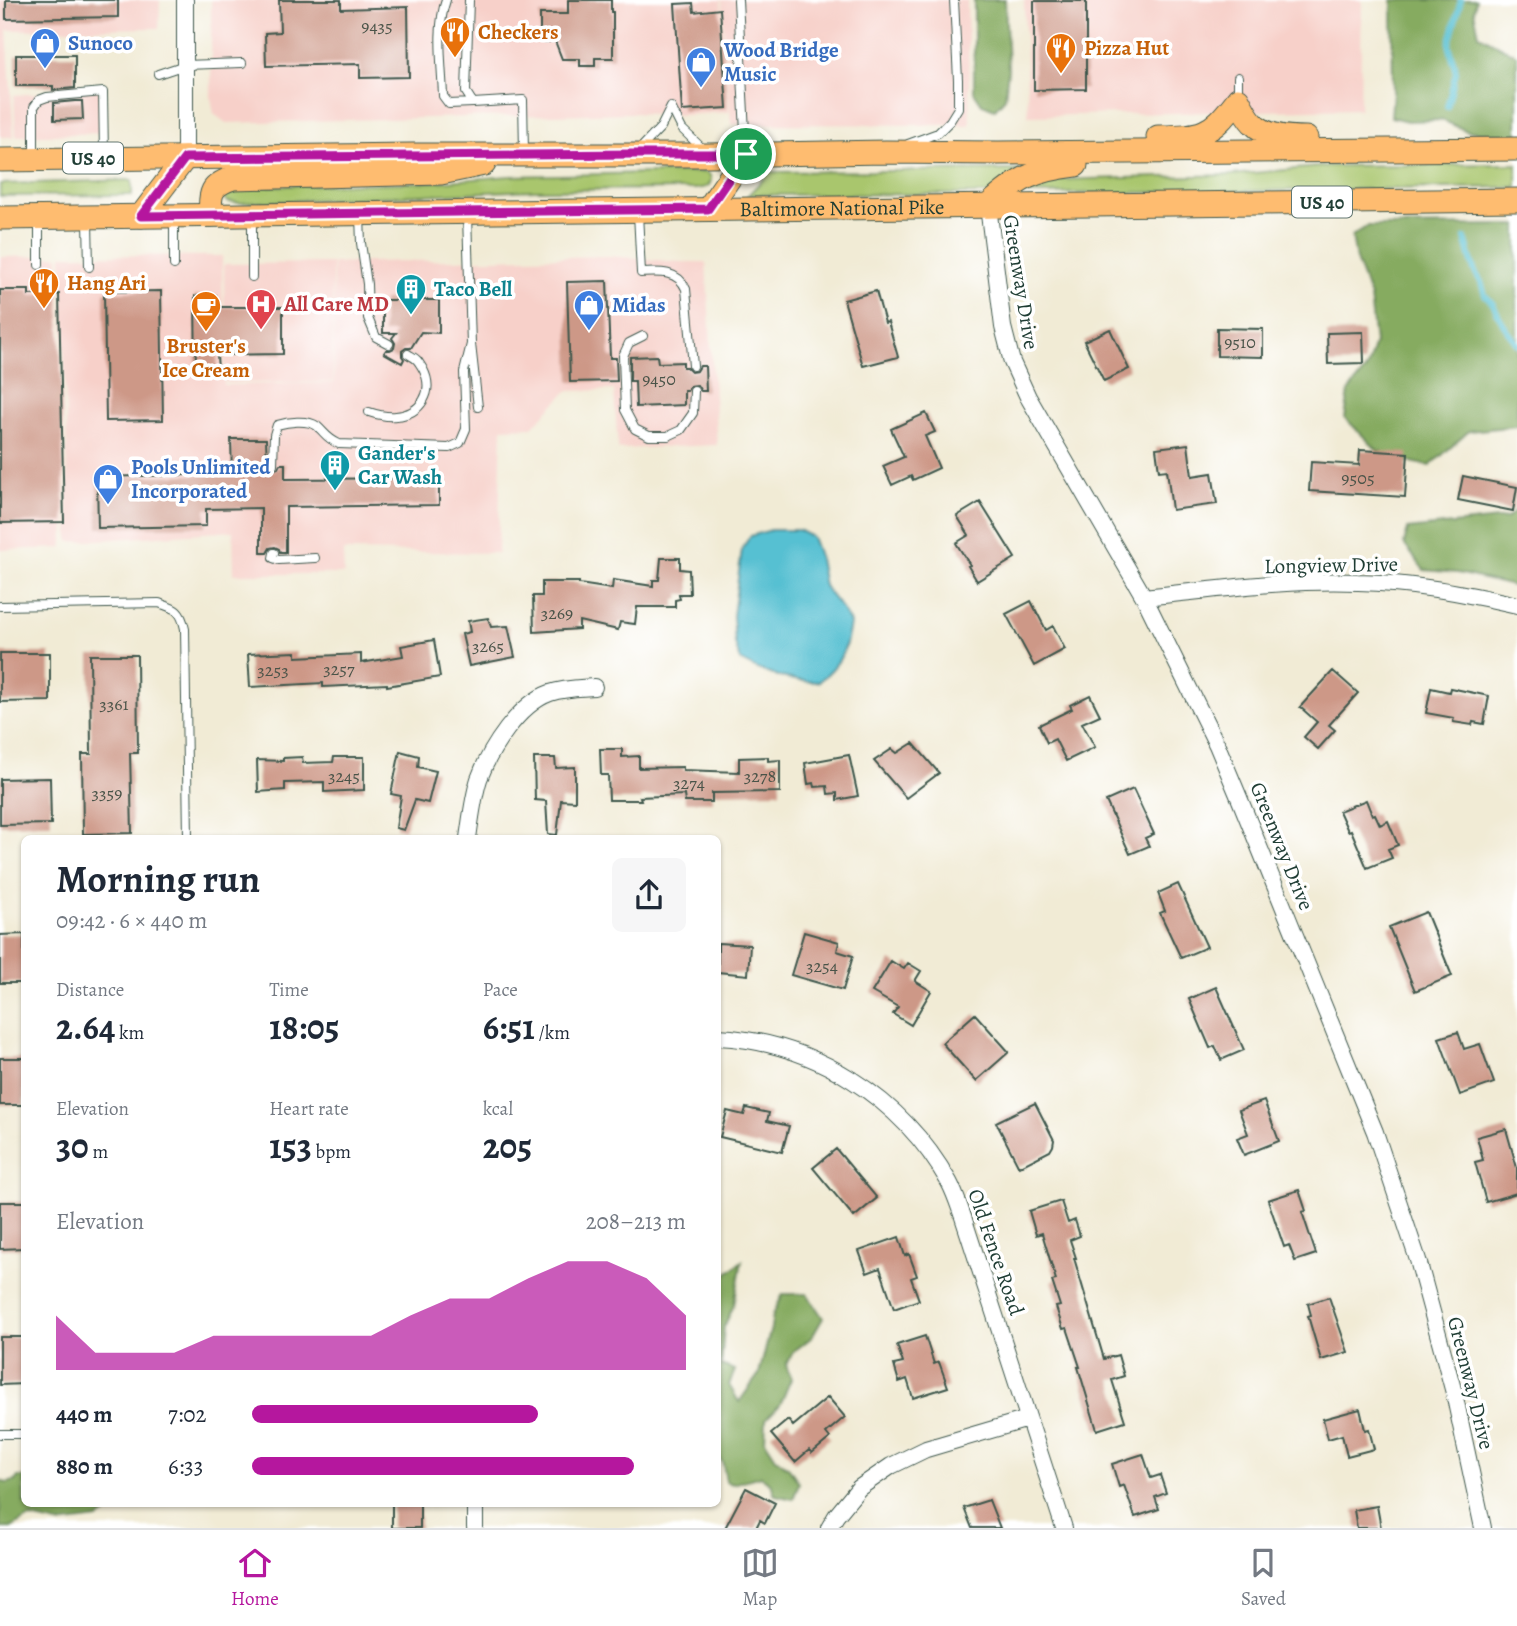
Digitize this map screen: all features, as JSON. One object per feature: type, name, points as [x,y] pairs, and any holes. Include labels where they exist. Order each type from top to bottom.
[{"type":"main road","points":[[998,153],[1082,139],[1187,136],[1209,131],[1222,121],[1238,88],[1253,124],[1269,134],[1293,138],[1380,136],[1466,150]]},
{"type":"main road","name":"US 40","points":[[0,160],[524,154],[1517,149]]},
{"type":"main road","points":[[988,206],[1023,178],[1048,168],[1186,151]]},
{"type":"main road","points":[[211,215],[210,200],[213,190],[219,183],[233,178],[441,173],[524,154]]},
{"type":"main road","points":[[708,209],[746,154]]},
{"type":"main road","points":[[141,216],[185,158]]},
{"type":"main road","name":"Baltimore National Pike","points":[[0,218],[1517,200]]},
{"type":"street","points":[[185,0],[185,158]]},
{"type":"street","name":"Greenway Drive","points":[[988,206],[1003,327],[1012,362],[1028,397],[1144,597],[1217,746],[1376,1132],[1419,1260],[1454,1394],[1483,1528]]},
{"type":"street","name":"Longview Drive","points":[[1144,597],[1297,583],[1357,582],[1412,585],[1461,592],[1517,606]]},
{"type":"street","points":[[468,835],[480,777],[508,727],[528,706],[549,693],[570,688],[594,687]]},
{"type":"street","name":"Old Fence Road","points":[[721,1037],[743,1038],[794,1051],[833,1067],[877,1096],[906,1123],[928,1150],[950,1184],[964,1217],[1064,1528]]},
{"type":"street","points":[[829,1528],[859,1488],[891,1466],[926,1449],[1028,1419]]},
{"type":"street","points":[[475,1507],[475,1528]]},
{"type":"lane","points":[[446,0],[441,29],[443,96],[449,104],[523,100],[524,154]]},
{"type":"lane","points":[[469,0],[466,92],[473,103]]},
{"type":"lane","points":[[738,0],[746,154]]},
{"type":"lane","points":[[886,152],[938,133],[958,108],[954,0]]},
{"type":"lane","points":[[158,74],[185,65],[242,63]]},
{"type":"lane","points":[[34,159],[34,107],[38,100],[103,92],[104,158]]},
{"type":"lane","points":[[635,154],[661,127],[671,107],[682,129],[709,155]]},
{"type":"lane","points":[[638,210],[641,273],[659,272],[673,275],[683,282],[686,289],[693,366]]},
{"type":"lane","points":[[467,212],[471,344],[478,407]]},
{"type":"lane","points":[[360,213],[368,318],[376,338],[389,344]]},
{"type":"lane","points":[[174,215],[174,265]]},
{"type":"lane","points":[[251,215],[252,277]]},
{"type":"lane","points":[[39,217],[39,265]]},
{"type":"lane","points":[[88,217],[89,267]]},
{"type":"lane","points":[[642,336],[629,342],[623,356],[625,410],[635,429],[649,436],[668,436],[681,430],[693,413],[694,391]]},
{"type":"lane","points":[[273,464],[274,435],[277,425],[285,423],[311,423],[327,438],[339,444],[449,448],[460,443],[466,429],[464,372],[471,344]]},
{"type":"lane","points":[[369,412],[382,416],[397,416],[422,404],[427,392],[428,378],[418,360],[408,354]]},
{"type":"lane","points":[[274,553],[273,558],[279,559],[315,558]]},
{"type":"lane","points":[[0,606],[159,603],[174,608],[183,617],[188,835]]},
{"type":"lane","points":[[0,1434],[21,1434]]},
{"type":"shaded area","points":[[0,0],[160,0],[159,28],[7,30],[14,137],[0,137]]},
{"type":"shaded area","points":[[211,0],[721,0],[729,112],[226,123],[214,114],[211,98]]},
{"type":"shaded area","points":[[722,0],[967,0],[970,125],[731,124]]},
{"type":"shaded area","points":[[1024,0],[1362,0],[1360,109],[1028,116]]},
{"type":"shaded area","points":[[100,89],[101,133],[16,136],[14,95]]},
{"type":"shaded area","points":[[62,255],[222,256],[224,385],[334,383],[333,263],[608,256],[706,262],[717,445],[618,449],[614,390],[567,391],[532,427],[502,428],[498,553],[343,551],[344,574],[234,574],[233,531],[69,542]]},
{"type":"shaded area","points":[[59,256],[66,521],[62,548],[0,550],[0,257]]},
{"type":"shaded area","points":[[332,263],[333,382],[225,383],[224,264]]},
{"type":"green space","points":[[974,0],[1005,0],[1008,69],[1005,98],[995,109],[982,104],[974,92]]},
{"type":"green space","points":[[1392,0],[1476,0],[1474,11],[1479,35],[1517,55],[1517,136],[1467,131],[1442,120],[1407,121],[1391,117]]},
{"type":"green space","points":[[1517,164],[1517,187],[1026,192],[1042,182],[1054,180],[1231,175],[1328,166]]},
{"type":"green space","points":[[1018,170],[990,194],[748,195],[770,172]]},
{"type":"green space","points":[[704,172],[711,178],[709,184],[693,189],[534,190],[239,203],[225,199],[225,192],[231,187],[436,182],[510,176]]},
{"type":"green space","points":[[132,180],[132,195],[0,196],[0,184]]},
{"type":"green space","points":[[1517,225],[1517,426],[1469,431],[1430,466],[1401,460],[1377,450],[1345,418],[1349,391],[1367,368],[1375,343],[1370,297],[1356,260],[1352,236],[1368,226]]},
{"type":"green space","points":[[1517,510],[1517,587],[1458,573],[1424,570],[1404,544],[1408,529],[1507,518]]},
{"type":"green space","points":[[742,1261],[734,1305],[724,1327],[721,1365],[721,1278]]},
{"type":"green space","points":[[783,1294],[807,1294],[823,1318],[812,1337],[793,1352],[786,1365],[791,1379],[780,1405],[766,1419],[765,1441],[776,1458],[789,1468],[799,1483],[793,1499],[775,1495],[771,1484],[760,1476],[733,1484],[726,1482],[723,1464],[721,1365],[735,1370],[729,1385],[739,1402],[759,1374],[773,1314]]},
{"type":"green space","points":[[21,1477],[21,1507],[112,1507],[98,1519],[58,1524],[32,1518],[11,1528],[0,1528],[0,1481],[15,1481]]},
{"type":"water","points":[[771,530],[799,530],[812,537],[824,586],[850,623],[847,642],[841,656],[818,682],[777,676],[740,660],[735,643],[733,616],[742,549],[750,536]]},
{"type":"building","points":[[6,0],[118,0],[118,17],[6,19]]},
{"type":"building","points":[[279,0],[341,0],[341,9],[408,7],[409,77],[360,78],[360,64],[266,66],[265,33],[280,32]]},
{"type":"building","points":[[568,0],[611,0],[613,58],[595,58],[595,66],[580,66],[580,59],[562,59],[555,41],[545,42],[540,36],[540,14],[568,14]]},
{"type":"building","points":[[1034,1],[1086,1],[1086,89],[1034,90]]},
{"type":"building","points":[[693,3],[694,12],[720,9],[727,108],[682,111],[675,4]]},
{"type":"building","name":"Sunoco","points":[[16,55],[75,55],[75,88],[53,90],[53,86],[16,86]]},
{"type":"building","name":"Sunoco","points":[[82,101],[83,119],[54,120],[54,103]]},
{"type":"building","name":"Midas","points":[[607,281],[610,358],[616,358],[617,381],[570,382],[567,282]]},
{"type":"building","points":[[0,290],[29,290],[29,295],[59,294],[64,522],[0,523]]},
{"type":"building","points":[[161,291],[163,420],[106,421],[104,292]]},
{"type":"building","points":[[876,291],[898,357],[863,366],[844,300]]},
{"type":"building","points":[[216,295],[216,307],[283,307],[283,354],[217,355],[218,370],[196,371],[195,296]]},
{"type":"building","name":"Taco Bell","points":[[383,300],[439,300],[439,333],[421,332],[411,348],[402,351],[402,363],[384,353],[394,348],[392,338],[396,333],[383,333]]},
{"type":"building","points":[[1217,328],[1263,329],[1263,357],[1217,356]]},
{"type":"building","points":[[1110,329],[1129,369],[1104,381],[1084,341]]},
{"type":"building","points":[[1363,332],[1364,363],[1328,364],[1327,333]]},
{"type":"building","points":[[657,356],[658,363],[683,362],[683,367],[691,372],[705,366],[706,391],[701,391],[697,385],[690,386],[684,391],[684,405],[636,407],[635,381],[630,381],[630,357]]},
{"type":"building","points":[[926,413],[935,432],[925,436],[939,468],[913,480],[911,476],[892,485],[883,466],[904,457],[891,429]]},
{"type":"building","points":[[231,439],[266,439],[267,466],[273,470],[280,464],[285,464],[285,479],[439,478],[439,505],[286,507],[286,552],[280,552],[275,547],[270,548],[267,553],[261,553],[261,508],[206,509],[206,526],[98,528],[97,477],[232,474]]},
{"type":"building","points":[[1188,444],[1192,476],[1212,473],[1217,504],[1172,510],[1167,470],[1159,471],[1156,448]]},
{"type":"building","points":[[1360,450],[1408,453],[1405,497],[1309,491],[1311,462],[1359,465]]},
{"type":"building","points":[[1463,476],[1517,487],[1513,511],[1458,500]]},
{"type":"building","points":[[980,502],[1015,558],[977,581],[956,543],[969,535],[957,516]]},
{"type":"building","points":[[661,558],[680,558],[680,569],[689,570],[690,594],[679,594],[680,599],[675,600],[675,607],[637,607],[635,624],[620,622],[618,630],[579,621],[579,629],[534,632],[533,596],[542,596],[542,582],[579,582],[612,589],[613,580],[653,586],[653,580],[659,580]]},
{"type":"building","points":[[1031,601],[1046,630],[1053,626],[1065,649],[1034,666],[1006,614]]},
{"type":"building","points":[[488,618],[491,627],[508,626],[515,657],[469,666],[462,634],[470,632],[468,621]]},
{"type":"building","points":[[434,640],[440,677],[387,686],[323,687],[323,683],[250,687],[248,654],[296,652],[296,657],[361,654],[361,663],[403,656],[401,646]]},
{"type":"building","points":[[0,653],[50,653],[50,701],[0,702]]},
{"type":"building","points":[[90,655],[137,655],[138,753],[130,753],[132,833],[83,834],[82,754],[91,754]]},
{"type":"building","points":[[1333,671],[1358,693],[1329,725],[1335,730],[1318,749],[1304,737],[1317,722],[1300,707]]},
{"type":"building","points":[[1431,688],[1449,692],[1450,688],[1489,696],[1484,724],[1453,722],[1454,718],[1426,713]]},
{"type":"building","points":[[1090,695],[1100,715],[1082,723],[1095,747],[1066,761],[1055,739],[1047,743],[1039,725],[1072,709],[1070,705]]},
{"type":"building","points":[[913,743],[939,773],[906,798],[874,761],[892,749],[897,753]]},
{"type":"building","points":[[600,749],[622,749],[622,757],[639,756],[639,768],[683,767],[683,770],[739,772],[739,758],[768,757],[768,761],[780,760],[780,792],[712,793],[712,802],[685,802],[684,795],[640,797],[641,800],[609,800],[608,775],[601,775]]},
{"type":"building","points":[[400,751],[419,756],[418,767],[436,771],[428,803],[415,800],[404,830],[396,828],[401,796],[391,794]]},
{"type":"building","points":[[849,755],[858,796],[837,800],[837,793],[828,794],[827,786],[815,787],[814,783],[808,784],[805,763]]},
{"type":"building","points":[[302,757],[303,763],[333,762],[334,757],[364,757],[364,790],[324,792],[324,782],[285,783],[285,790],[258,792],[257,760],[283,761],[283,758]]},
{"type":"building","points":[[534,758],[555,758],[556,768],[575,767],[575,801],[561,800],[557,835],[548,834],[546,801],[535,800]]},
{"type":"building","points":[[50,778],[51,824],[0,825],[0,779]]},
{"type":"building","points":[[1133,789],[1154,834],[1145,838],[1149,846],[1130,854],[1106,801]]},
{"type":"building","points":[[1366,800],[1380,825],[1388,821],[1398,845],[1388,849],[1392,858],[1367,868],[1351,830],[1348,831],[1339,811]]},
{"type":"building","points":[[1178,884],[1207,947],[1181,958],[1160,913],[1165,911],[1158,893]]},
{"type":"building","points":[[1426,912],[1452,976],[1415,991],[1389,927]]},
{"type":"building","points":[[804,932],[839,942],[837,951],[853,956],[843,990],[791,975]]},
{"type":"building","points":[[21,934],[21,983],[0,983],[0,935]]},
{"type":"building","points":[[721,943],[750,945],[748,975],[721,972]]},
{"type":"building","points":[[891,961],[904,969],[908,963],[921,971],[915,981],[931,991],[911,1025],[893,1014],[898,1007],[872,992]]},
{"type":"building","points":[[1216,987],[1244,1050],[1221,1060],[1215,1046],[1210,1048],[1189,999]]},
{"type":"building","points":[[975,1014],[1009,1052],[976,1081],[942,1043]]},
{"type":"building","points":[[1458,1032],[1464,1049],[1480,1044],[1494,1083],[1460,1095],[1439,1038]]},
{"type":"building","points":[[0,1058],[21,1058],[21,1105],[0,1105]]},
{"type":"building","points":[[1264,1101],[1279,1141],[1244,1155],[1237,1138],[1248,1134],[1239,1110]]},
{"type":"building","points":[[1035,1103],[1054,1140],[1053,1146],[1050,1151],[1019,1167],[996,1122]]},
{"type":"building","points":[[746,1108],[769,1113],[767,1121],[789,1126],[782,1152],[721,1137],[727,1111],[744,1115]]},
{"type":"building","points":[[1506,1129],[1517,1168],[1517,1193],[1486,1202],[1475,1162],[1483,1160],[1477,1137]]},
{"type":"building","points":[[836,1149],[877,1198],[854,1217],[813,1168]]},
{"type":"building","points":[[1299,1190],[1306,1211],[1302,1212],[1316,1254],[1295,1261],[1289,1245],[1284,1247],[1268,1200]]},
{"type":"building","points":[[1061,1201],[1068,1223],[1075,1220],[1080,1236],[1070,1240],[1104,1359],[1118,1355],[1124,1376],[1112,1380],[1125,1421],[1097,1430],[1067,1328],[1063,1329],[1056,1307],[1060,1306],[1052,1281],[1056,1280],[1042,1233],[1036,1235],[1029,1211]]},
{"type":"building","points":[[0,1202],[21,1202],[21,1248],[0,1249]]},
{"type":"building","points":[[899,1237],[905,1256],[909,1254],[917,1276],[911,1278],[919,1300],[894,1309],[880,1268],[867,1273],[859,1251]]},
{"type":"building","points":[[1329,1297],[1348,1352],[1321,1360],[1308,1316],[1311,1315],[1308,1304]]},
{"type":"building","points":[[925,1336],[934,1364],[939,1362],[948,1387],[913,1398],[907,1379],[899,1382],[894,1365],[903,1363],[897,1345]]},
{"type":"building","points":[[0,1337],[21,1337],[21,1384],[0,1385]]},
{"type":"building","points":[[828,1397],[845,1417],[826,1433],[830,1438],[812,1453],[809,1450],[795,1462],[771,1434],[788,1420],[793,1426]]},
{"type":"building","points":[[1360,1409],[1365,1430],[1369,1429],[1374,1449],[1347,1456],[1342,1435],[1328,1439],[1323,1419]]},
{"type":"building","points":[[1143,1454],[1151,1478],[1160,1475],[1166,1493],[1155,1497],[1159,1509],[1135,1517],[1124,1485],[1119,1487],[1112,1464]]},
{"type":"building","points":[[746,1488],[775,1503],[765,1523],[760,1520],[756,1528],[725,1528]]},
{"type":"building","points":[[989,1500],[1000,1528],[972,1528],[964,1508]]},
{"type":"building","points":[[1377,1506],[1381,1528],[1357,1528],[1354,1510]]},
{"type":"building","points":[[392,1507],[420,1507],[420,1528],[392,1528]]},
{"type":"waterway","points":[[1447,107],[1456,72],[1449,44],[1461,0]]},
{"type":"waterway","points":[[1465,238],[1474,270],[1485,295],[1517,344]]},
{"type":"place","name":"Checkers","points":[[455,59]]},
{"type":"place","name":"Sunoco","points":[[45,70]]},
{"type":"place","name":"Pizza Hut","points":[[1061,75]]},
{"type":"place","name":"Wood Bridge Music","points":[[701,89]]},
{"type":"place","name":"Hang Ari","points":[[44,310]]},
{"type":"place","name":"Taco Bell","points":[[411,316]]},
{"type":"place","name":"All Care MD","points":[[261,331]]},
{"type":"place","name":"Midas","points":[[589,332]]},
{"type":"place","name":"Bruster's Ice Cream","points":[[206,333]]},
{"type":"place","name":"Gander's Car Wash","points":[[335,492]]},
{"type":"place","name":"Pools Unlimited Incorporated","points":[[108,506]]},
{"type":"route","points":[[746,154],[708,209],[141,216],[185,158],[746,154]]}]
